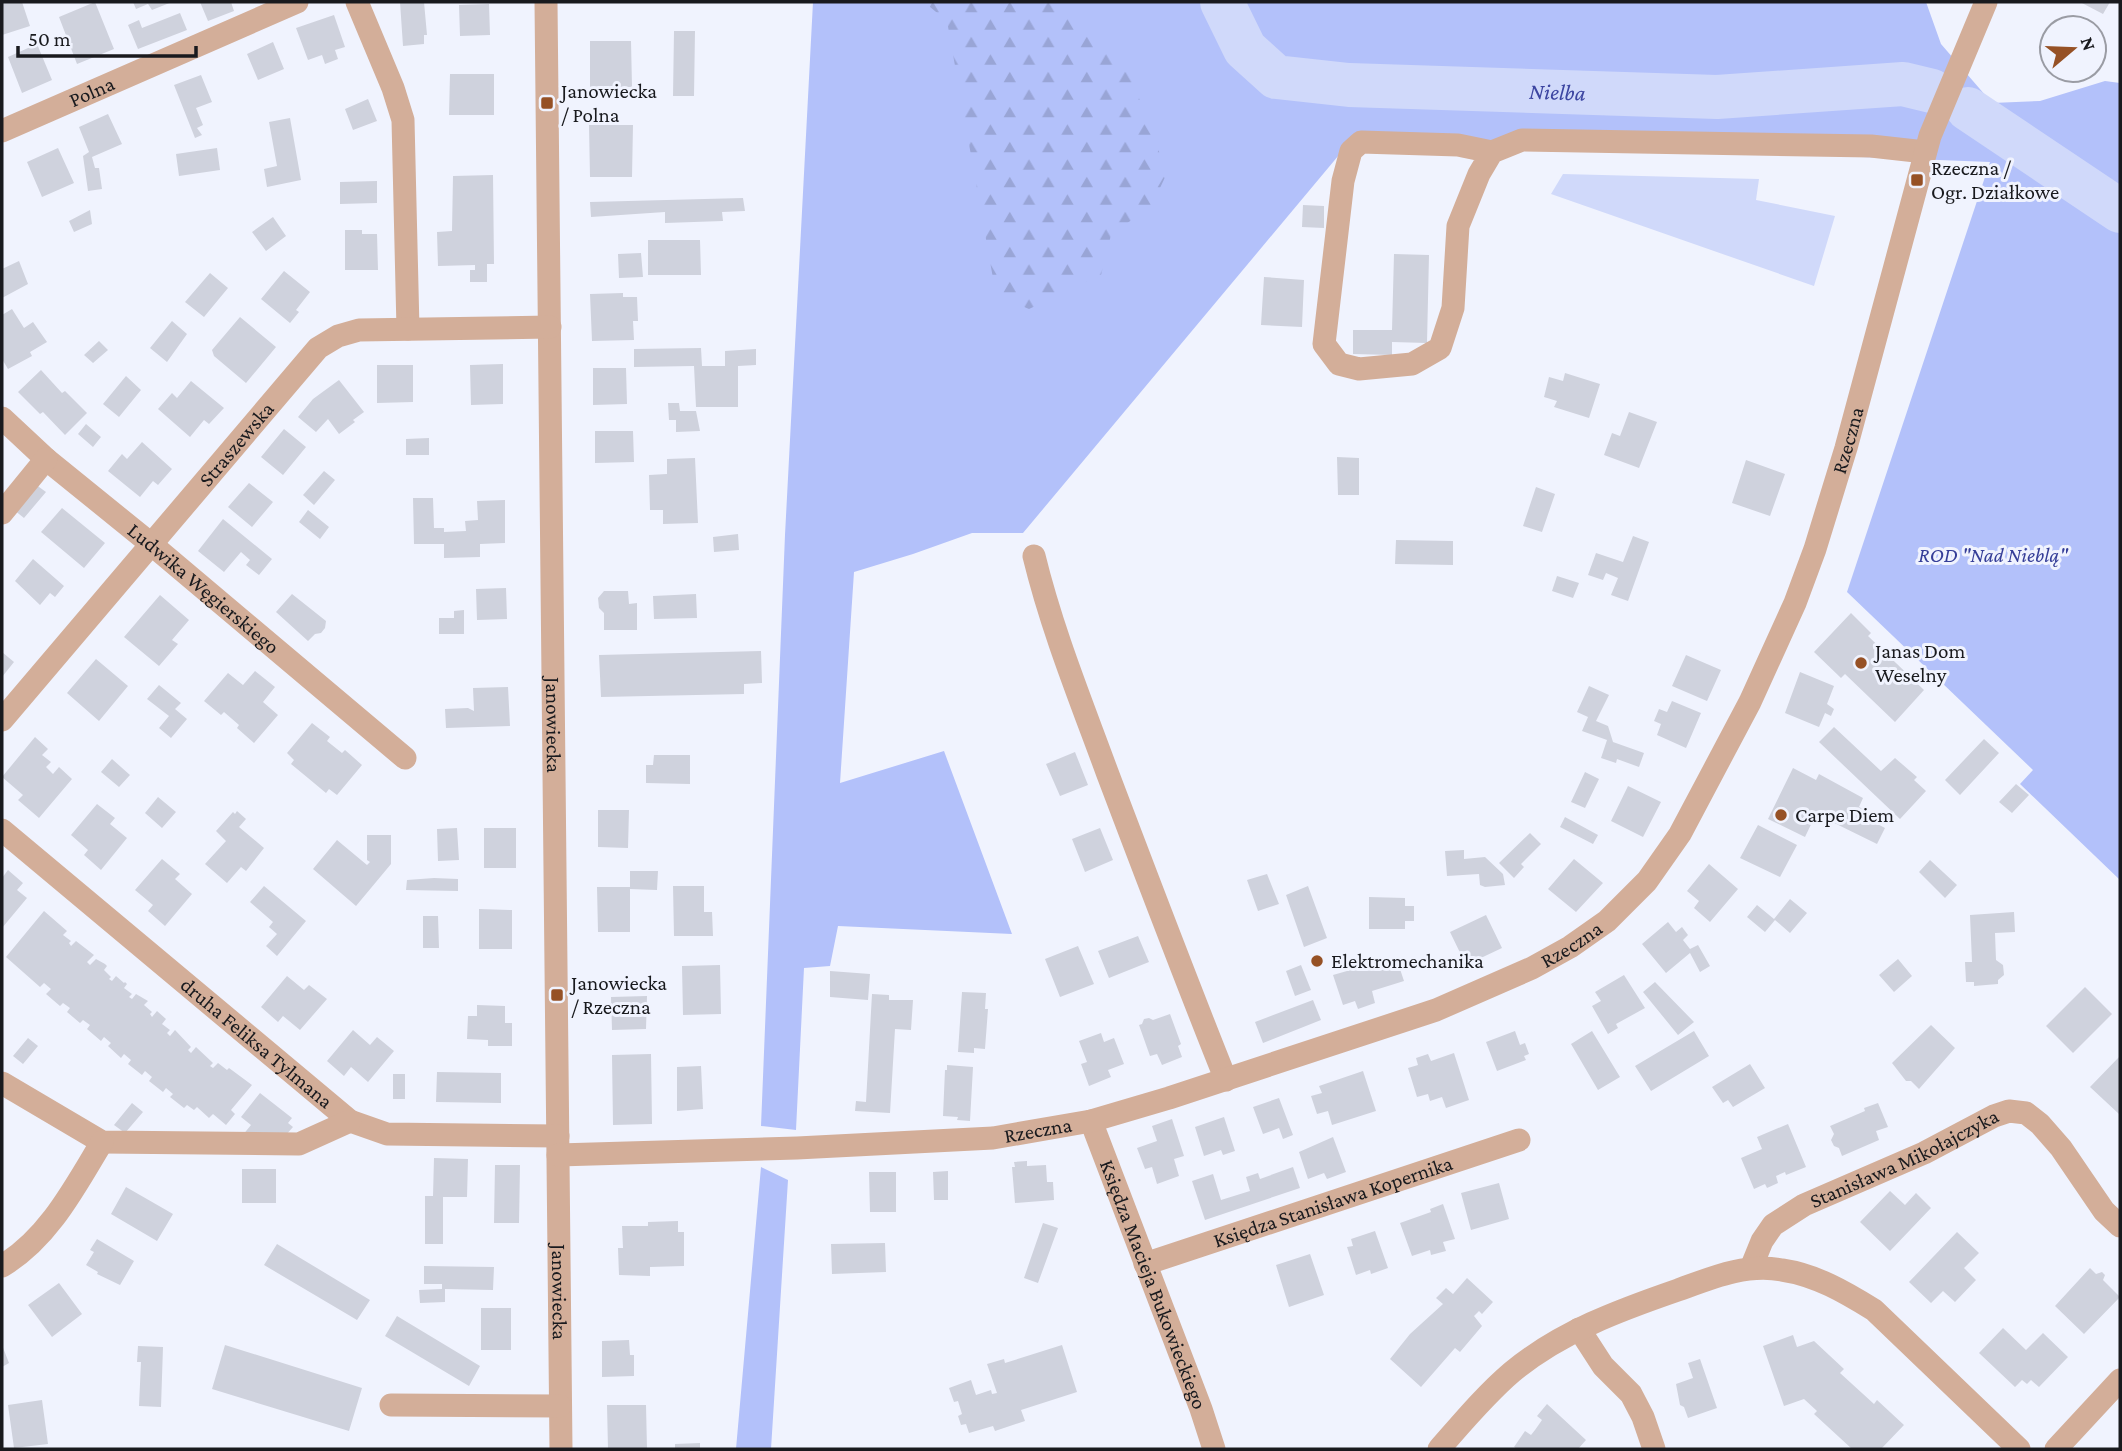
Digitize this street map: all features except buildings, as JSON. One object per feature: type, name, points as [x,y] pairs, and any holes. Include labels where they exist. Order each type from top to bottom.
[{"type":"street","name":"Polna","points":[[2,131],[297,2]]},
{"type":"street","points":[[357,2],[393,88],[403,120],[408,329]]},
{"type":"street","name":"Janowiecka","points":[[546,2],[561,1449]]},
{"type":"street","name":"Rzeczna","points":[[558,1146],[797,1148],[993,1138],[1091,1121],[1226,1080],[1436,1010],[1532,968],[1588,935],[1626,904],[1647,881],[1680,834],[1750,702],[1795,603],[1815,549],[1846,448],[1925,152],[1986,2]]},
{"type":"street","points":[[1492,152],[1479,174],[1458,226],[1453,308],[1440,348],[1412,364],[1359,369],[1339,364],[1324,344],[1343,181],[1351,151],[1361,142],[1458,145],[1492,152],[1522,139],[1871,146],[1925,152]]},
{"type":"street","name":"Straszewska","points":[[2,720],[318,348],[348,332],[550,327]]},
{"type":"street","name":"Ludwika Węgierskiego","points":[[2,418],[47,459],[405,758]]},
{"type":"street","points":[[2,513],[47,459]]},
{"type":"street","points":[[1034,556],[1044,599],[1067,663],[1226,1080]]},
{"type":"street","name":"druha Feliksa Tylmana","points":[[2,830],[349,1121],[387,1134],[558,1146]]},
{"type":"street","points":[[2,1083],[102,1142],[299,1144],[349,1121]]},
{"type":"street","name":"Stanisława Mikołajczyka","points":[[1751,1268],[1762,1241],[1773,1225],[1804,1205],[1924,1153],[1994,1116],[2009,1111],[2026,1113],[2040,1124],[2104,1211],[2120,1226]]},
{"type":"street","name":"Księdza Macieja Bukowieckiego","points":[[1091,1121],[1214,1449]]},
{"type":"street","name":"Księdza Stanisława Kopernika","points":[[1145,1264],[1519,1140]]},
{"type":"street","points":[[2,1266],[15,1258],[58,1214],[102,1142]]},
{"type":"street","points":[[1438,1449],[1514,1371],[1579,1329],[1633,1306],[1719,1276],[1751,1268],[1781,1269],[1819,1280],[1846,1292],[1874,1310],[2019,1449]]},
{"type":"street","points":[[1579,1329],[1603,1366],[1631,1394],[1654,1449]]},
{"type":"street","points":[[2056,1449],[2120,1380]]},
{"type":"street","points":[[391,1405],[560,1406]]},
{"type":"green space","name":"ROD \"Nad Nieblą\"","points":[[813,2],[1926,2],[1941,44],[1992,103],[2040,101],[2095,84],[2120,83],[2120,880],[2020,784],[2033,770],[1847,592],[1990,162],[1354,137],[1023,533],[972,533],[854,572],[840,783],[944,751],[1012,934],[838,926],[830,966],[804,968],[796,1130],[761,1126],[785,535]]},
{"type":"green space","points":[[924,2],[1051,2],[1124,58],[1167,173],[1152,205],[1111,235],[1101,275],[1029,309],[996,295],[947,21]]},
{"type":"green space","points":[[761,1167],[788,1180],[771,1449],[736,1449]]},
{"type":"shaded area","points":[[1563,174],[1759,179],[1756,200],[1835,216],[1814,286],[1551,194]]},
{"type":"waterway","name":"Nielba","points":[[1222,2],[1245,49],[1276,77],[1349,85],[1717,97],[1903,84],[1932,91]]},
{"type":"waterway","name":"Nielba","points":[[1968,109],[2120,211]]},
{"type":"place","name":"Janowiecka / Polna","points":[[547,103]]},
{"type":"place","name":"Rzeczna / Ogr. Działkowe","points":[[1917,180]]},
{"type":"place","name":"Janas Dom Weselny","points":[[1861,663]]},
{"type":"place","name":"Carpe Diem","points":[[1781,815]]},
{"type":"place","name":"Elektromechanika","points":[[1317,961]]},
{"type":"place","name":"Janowiecka / Rzeczna","points":[[557,995]]}]
